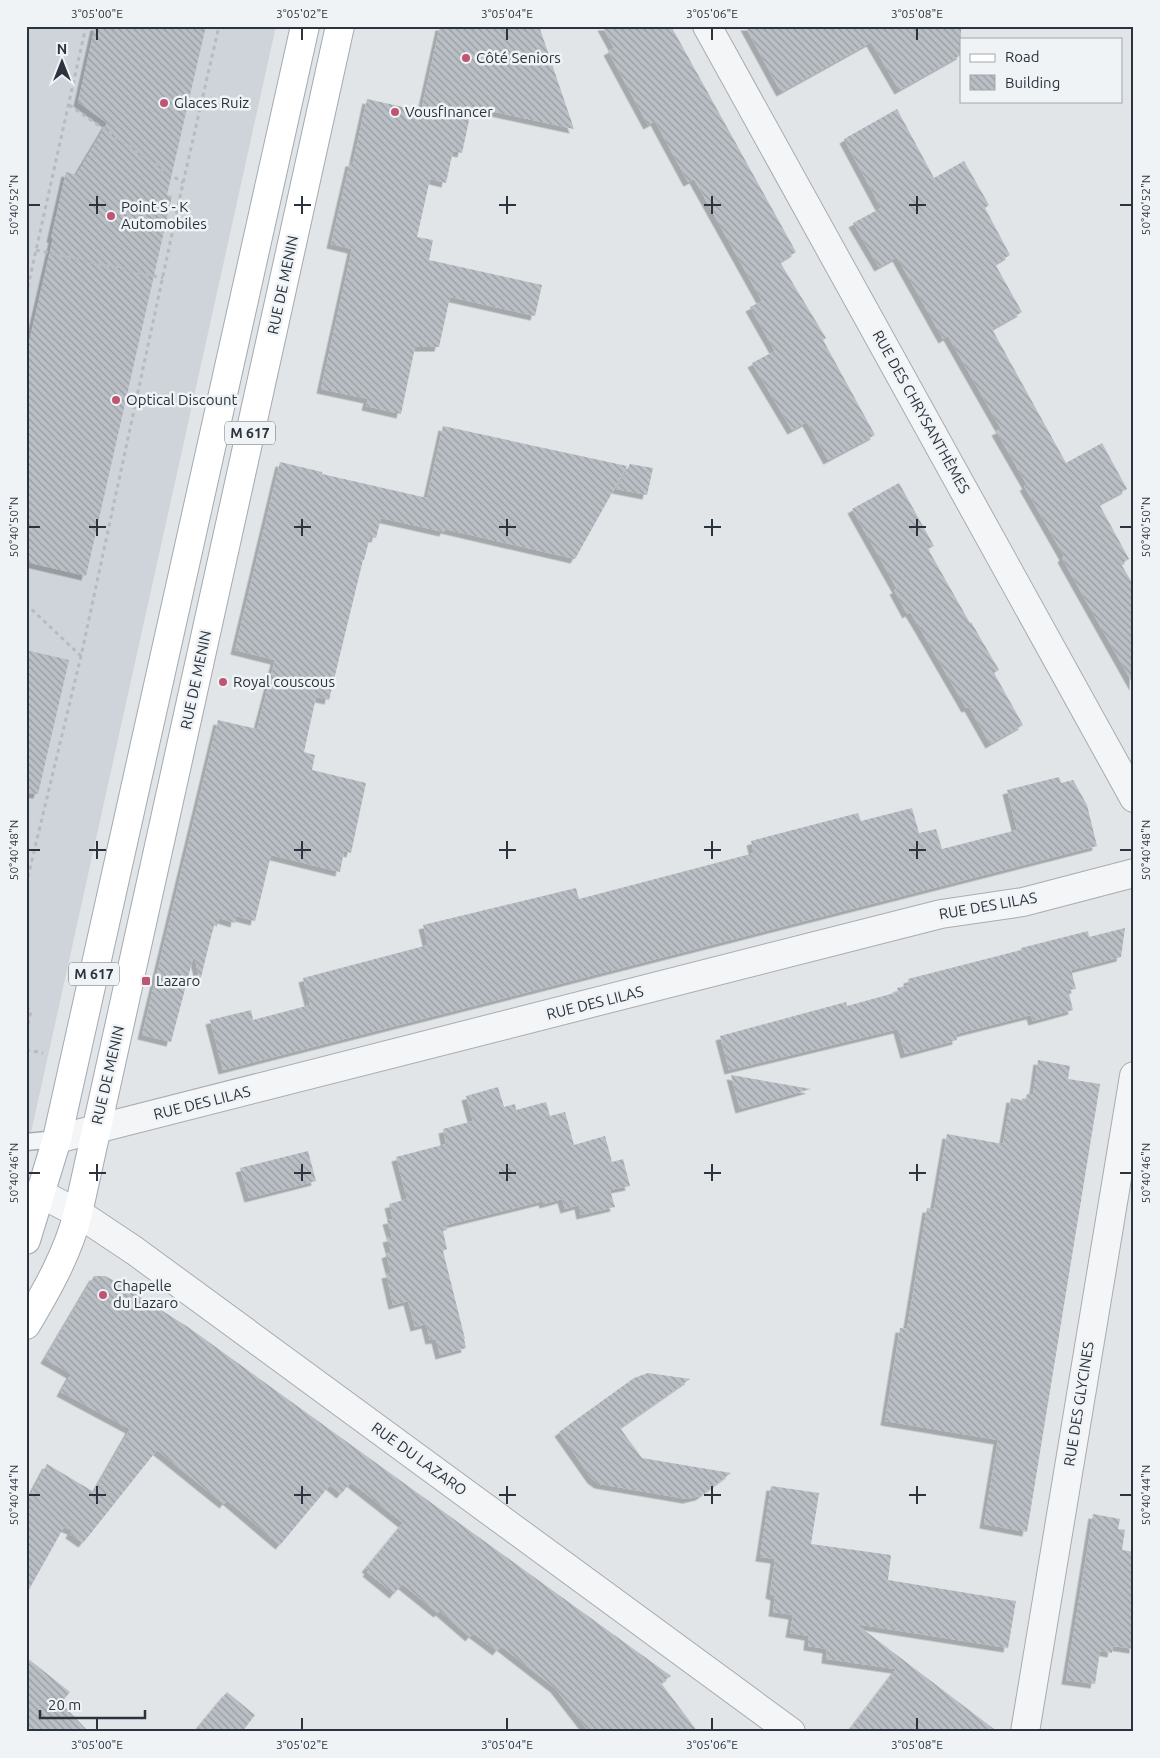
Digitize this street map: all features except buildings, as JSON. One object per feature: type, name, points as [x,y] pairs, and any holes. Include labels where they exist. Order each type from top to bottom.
[{"type":"main road","name":"M 617","points":[[26,1240],[34,1192],[57,1139],[305,26]]},
{"type":"main road","name":"RUE DE MENIN","points":[[26,1325],[71,1238],[78,1214],[340,26]]},
{"type":"main road","points":[[220,410],[253,418]]},
{"type":"street","name":"RUE DES CHRYSANTHÈMES","points":[[707,26],[1134,798]]},
{"type":"street","name":"RUE DES LILAS","points":[[57,1139],[941,914],[1023,902],[1134,873]]},
{"type":"street","name":"RUE DES GLYCINES","points":[[1025,1732],[1134,1076]]},
{"type":"street","name":"RUE DU LAZARO","points":[[34,1192],[78,1214],[143,1257],[792,1732]]},
{"type":"lane","points":[[26,1142],[57,1139]]},
{"type":"path","points":[[26,296],[86,26]]},
{"type":"path","points":[[26,885],[81,656],[183,183],[219,26]]},
{"type":"path","points":[[68,105],[183,183]]},
{"type":"path","points":[[36,250],[163,278]]},
{"type":"path","points":[[26,604],[81,656]]},
{"type":"path","points":[[26,1007],[31,1011],[26,1032]]},
{"type":"shaded area","points":[[26,26],[276,26],[26,1155]]},
{"type":"place","name":"Côté Seniors","points":[[466,58]]},
{"type":"place","name":"Glaces Ruiz","points":[[164,103]]},
{"type":"place","name":"Vousfinancer","points":[[395,112]]},
{"type":"place","name":"Point S - K Automobiles","points":[[111,216]]},
{"type":"place","name":"Optical Discount","points":[[116,400]]},
{"type":"place","name":"Royal couscous","points":[[223,682]]},
{"type":"place","name":"Lazaro","points":[[146,981]]},
{"type":"place","name":"Chapelle du Lazaro","points":[[103,1295]]}]
